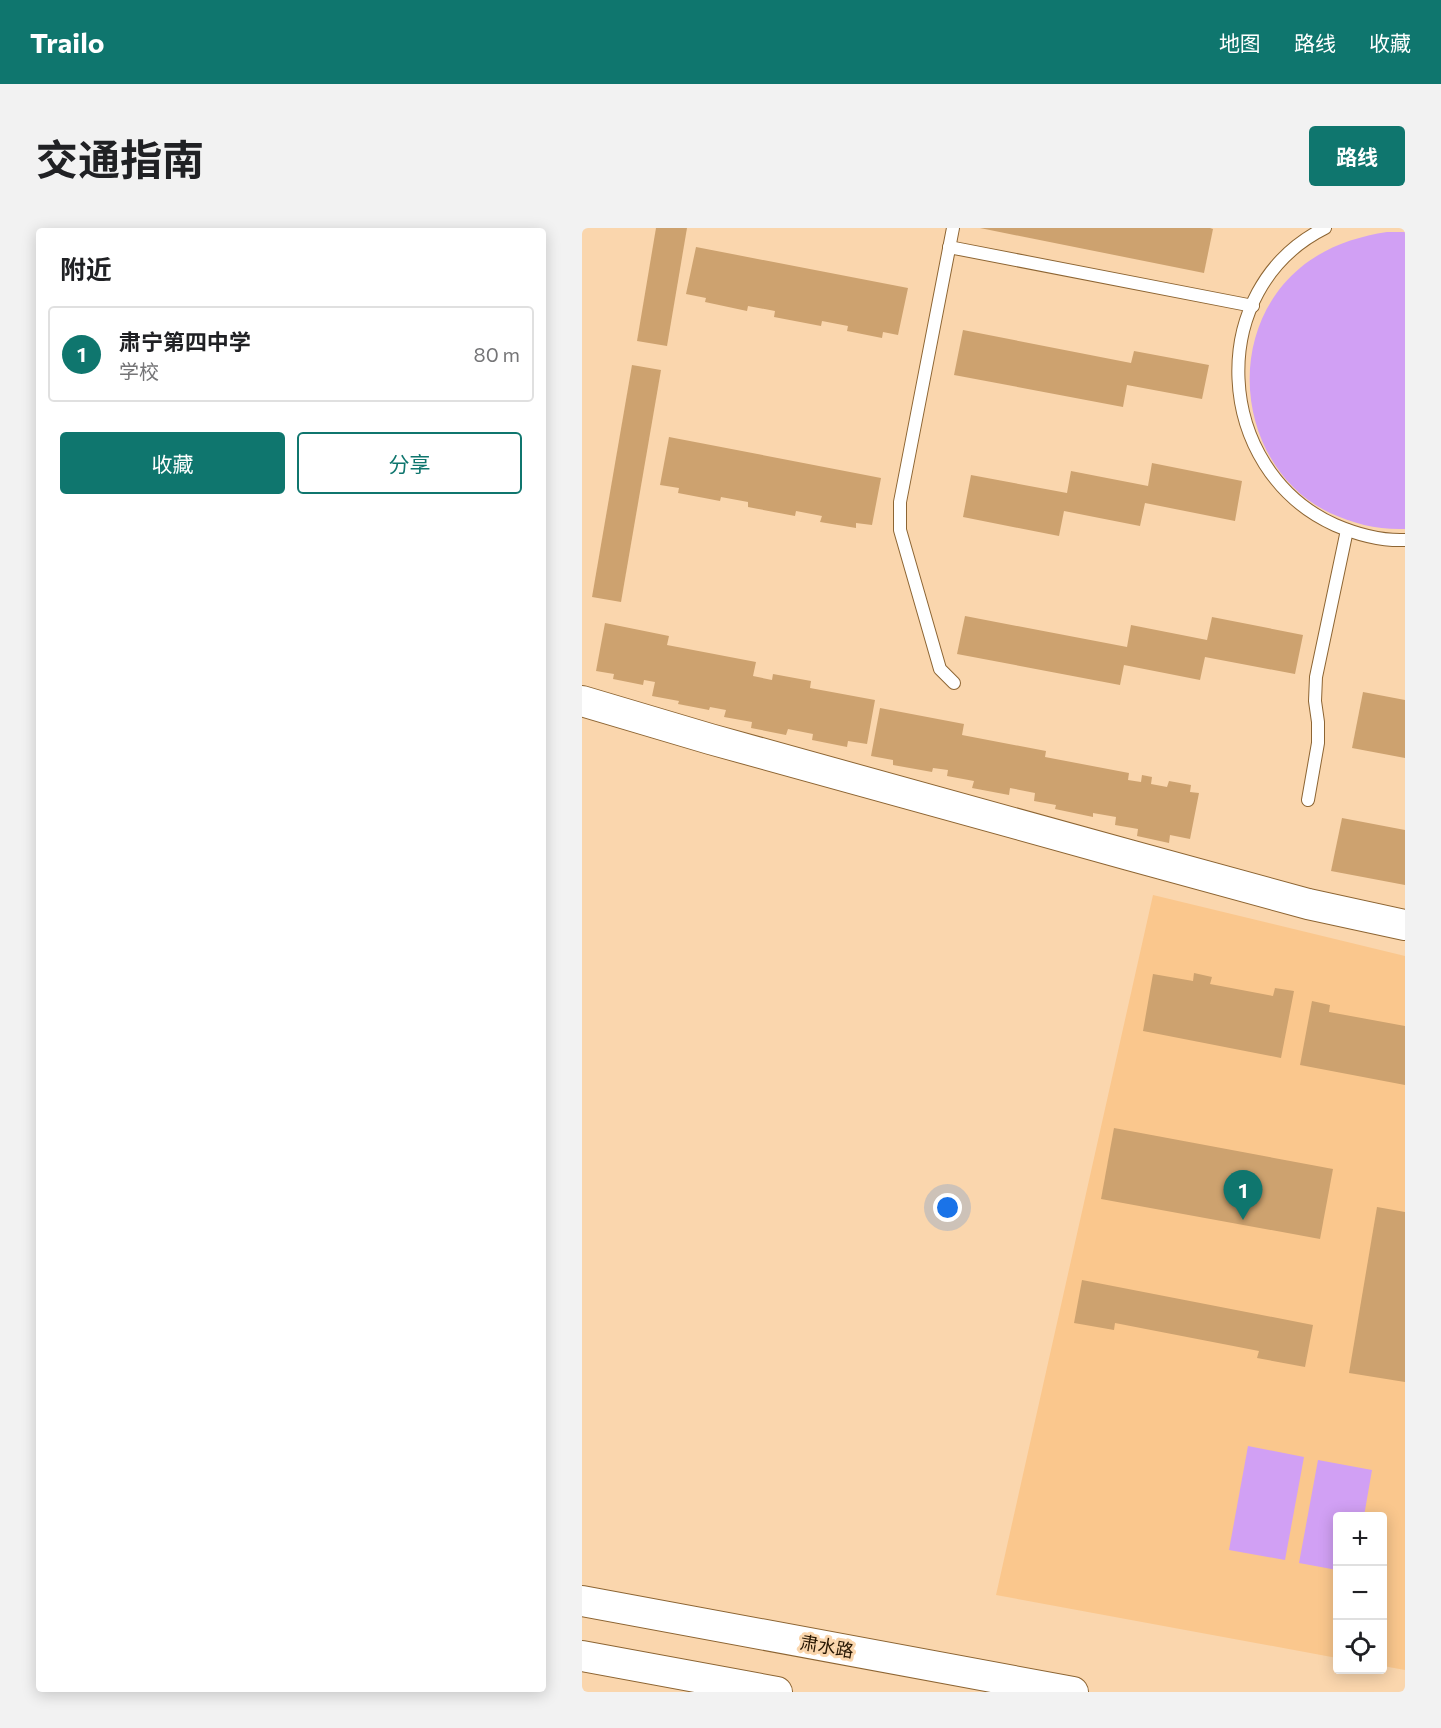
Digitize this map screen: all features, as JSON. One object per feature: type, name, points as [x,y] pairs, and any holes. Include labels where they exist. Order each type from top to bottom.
[{"type":"street","points":[[582,701],[710,739],[1308,904],[1405,925]]},
{"type":"street","name":"肃水路","points":[[582,1601],[1073,1692]]},
{"type":"street","points":[[582,1656],[777,1692]]},
{"type":"lane","points":[[953,228],[900,502],[900,530],[940,669],[954,683]]},
{"type":"lane","points":[[1325,228],[1295,248],[1276,267],[1253,306],[1241,338],[1237,364],[1238,391],[1243,417],[1252,442],[1265,465],[1281,487],[1301,505],[1347,530],[1373,537],[1405,540]]},
{"type":"lane","points":[[949,247],[1253,306]]},
{"type":"lane","points":[[1308,800],[1318,743],[1316,677],[1347,530]]},
{"type":"shaded area","points":[[1387,232],[1405,232],[1405,529],[1367,526],[1348,520],[1330,513],[1299,493],[1275,465],[1259,434],[1251,399],[1251,363],[1258,328],[1275,296],[1300,268],[1320,254],[1352,240]]},
{"type":"shaded area","points":[[1153,895],[1405,956],[1405,1670],[1387,1667],[1387,1512],[1333,1512],[1333,1657],[996,1595]]},
{"type":"shaded area","points":[[1248,1446],[1304,1457],[1285,1560],[1229,1550]]},
{"type":"shaded area","points":[[1318,1460],[1372,1470],[1365,1512],[1333,1512],[1333,1569],[1299,1563]]},
{"type":"building","points":[[656,228],[687,228],[667,346],[637,341]]},
{"type":"building","points":[[980,228],[1210,228],[1213,229],[1204,273]]},
{"type":"building","points":[[696,247],[908,288],[898,335],[883,332],[882,338],[847,331],[848,326],[822,321],[821,326],[774,317],[775,311],[748,306],[747,311],[705,302],[706,298],[686,294]]},
{"type":"building","points":[[963,330],[1131,363],[1134,351],[1209,365],[1202,399],[1127,385],[1123,407],[954,375]]},
{"type":"building","points":[[632,365],[661,370],[621,602],[592,597]]},
{"type":"building","points":[[669,437],[881,478],[872,525],[856,523],[856,528],[820,522],[822,516],[796,511],[795,516],[748,507],[748,502],[721,497],[720,501],[678,493],[679,488],[660,485]]},
{"type":"building","points":[[1152,463],[1242,481],[1235,521],[1145,503],[1140,526],[1064,511],[1059,536],[963,517],[971,475],[1067,493],[1071,471],[1148,486]]},
{"type":"building","points":[[965,616],[1127,647],[1131,625],[1207,640],[1212,617],[1303,635],[1295,674],[1205,657],[1200,680],[1124,665],[1120,685],[957,654]]},
{"type":"building","points":[[605,623],[669,636],[667,645],[756,662],[753,676],[772,680],[773,674],[811,681],[810,688],[875,700],[867,744],[848,741],[847,747],[812,740],[813,734],[788,729],[786,735],[751,728],[752,722],[724,717],[726,710],[710,707],[709,710],[652,696],[655,682],[644,680],[643,685],[613,679],[614,674],[596,671]]},
{"type":"building","points":[[1363,692],[1405,700],[1405,758],[1352,748]]},
{"type":"building","points":[[880,708],[964,724],[962,735],[1046,751],[1045,757],[1129,773],[1128,780],[1141,782],[1142,775],[1152,777],[1151,784],[1167,787],[1169,781],[1191,785],[1190,792],[1199,793],[1190,839],[1170,835],[1169,843],[1137,836],[1138,829],[1115,825],[1116,817],[1093,813],[1093,817],[1055,809],[1056,805],[1034,801],[1035,793],[1010,788],[1009,795],[972,788],[974,781],[947,776],[948,770],[933,768],[932,772],[893,765],[893,760],[871,756]]},
{"type":"building","points":[[1342,818],[1405,830],[1405,885],[1331,871]]},
{"type":"building","points":[[1194,973],[1212,977],[1210,984],[1273,996],[1275,988],[1294,991],[1281,1058],[1143,1031],[1153,974],[1193,981]]},
{"type":"building","points":[[1312,1001],[1330,1005],[1329,1012],[1405,1026],[1405,1085],[1300,1065]]},
{"type":"building","points":[[1114,1128],[1333,1169],[1320,1239],[1101,1199]]},
{"type":"building","points":[[1377,1207],[1405,1212],[1405,1382],[1349,1373]]},
{"type":"building","points":[[1082,1280],[1313,1325],[1305,1367],[1257,1358],[1259,1351],[1115,1323],[1114,1330],[1074,1323]]},
{"type":"place","name":"肃宁第四中学","points":[[1243,1220]]}]
